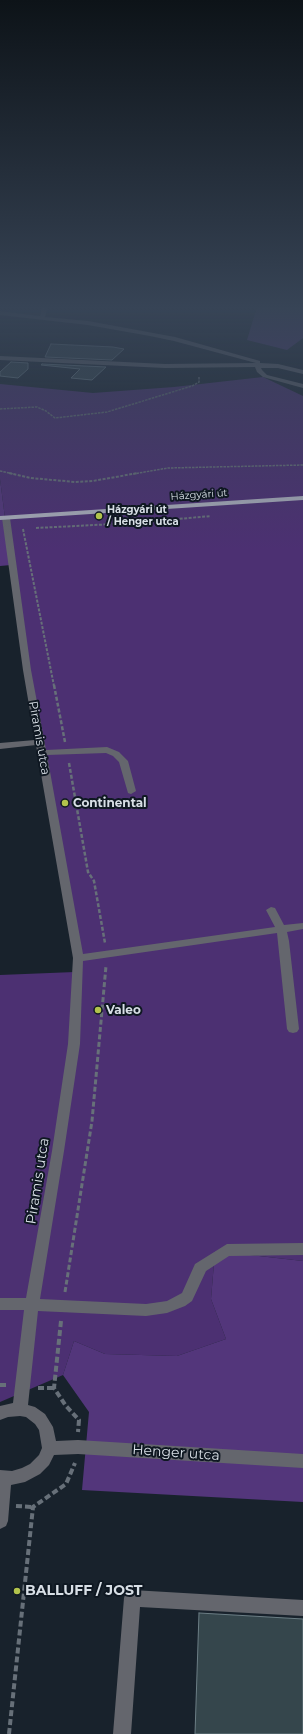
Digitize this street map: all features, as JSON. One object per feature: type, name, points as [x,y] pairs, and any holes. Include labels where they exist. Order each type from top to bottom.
[{"type":"main road","name":"Házgyári út","points":[[3,518],[303,498]]},
{"type":"street","name":"Piramis utca","points":[[3,518],[8,530],[27,670],[78,958],[74,1044],[58,1151],[32,1304],[20,1409]]},
{"type":"street","points":[[0,746],[40,742]]},
{"type":"street","points":[[41,753],[107,750],[116,754],[123,761],[131,791]]},
{"type":"street","points":[[272,910],[284,941],[294,1029]]},
{"type":"street","points":[[78,958],[303,926]]},
{"type":"street","points":[[0,1304],[32,1304],[146,1310],[168,1307],[187,1297],[196,1280],[200,1268],[227,1250],[303,1249]]},
{"type":"street","points":[[0,1413],[7,1410],[20,1409],[30,1412],[40,1419],[46,1427],[49,1438],[49,1448],[44,1460],[35,1469],[24,1475],[12,1478],[2,1477],[0,1521]]},
{"type":"street","name":"Henger utca","points":[[49,1448],[78,1447],[303,1461]]},
{"type":"street","points":[[122,1734],[132,1598],[303,1608]]},
{"type":"path","points":[[0,410],[37,407],[46,411],[55,418],[62,418],[107,412],[186,388]]},
{"type":"path","points":[[0,471],[31,478],[75,482],[93,481],[168,468],[303,465]]},
{"type":"path","points":[[31,528],[134,523],[211,516]]},
{"type":"path","points":[[8,530],[23,529]]},
{"type":"shaded area","points":[[0,388],[41,388],[93,393],[162,388],[286,388],[303,396],[303,1261],[215,1251],[211,1299],[226,1339],[177,1356],[105,1354],[74,1341],[63,1375],[0,1402],[0,975],[75,972],[79,956],[11,565],[0,479]]},
{"type":"shaded area","points":[[0,479],[11,565],[0,566]]},
{"type":"shaded area","points":[[215,1251],[303,1261],[303,1502],[82,1490],[89,1412],[63,1375],[74,1341],[105,1354],[177,1356],[226,1339],[211,1299]]},
{"type":"building","points":[[199,1613],[303,1619],[303,1734],[195,1734]]},
{"type":"place","name":"Házgyári út / Henger utca","points":[[99,516]]},
{"type":"place","name":"Continental","points":[[65,803]]},
{"type":"place","name":"Valeo","points":[[98,1010]]},
{"type":"place","name":"BALLUFF / JOST","points":[[17,1591]]}]
